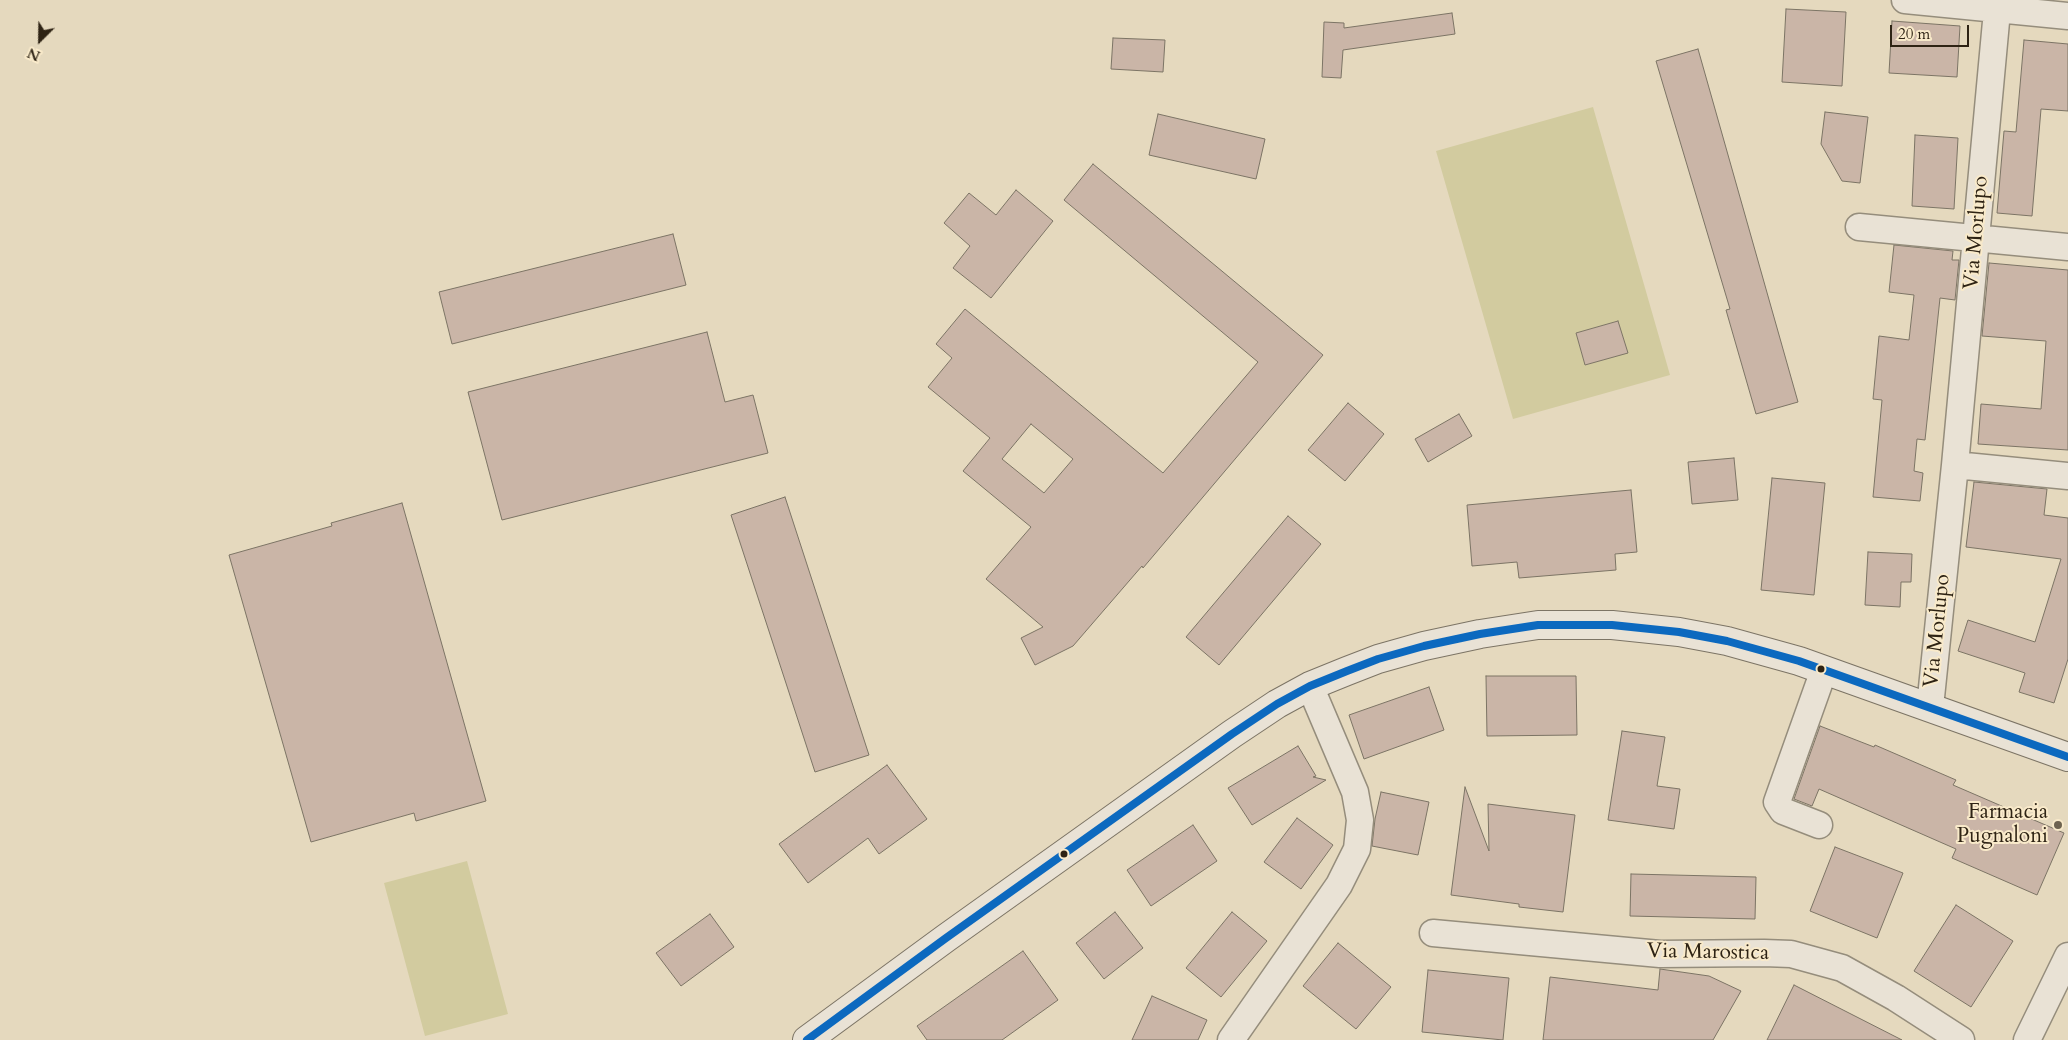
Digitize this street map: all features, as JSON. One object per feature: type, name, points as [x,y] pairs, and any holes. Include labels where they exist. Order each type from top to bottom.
[{"type":"street","points":[[1905,0],[1998,4],[2068,16]]},
{"type":"street","name":"Via Morlupo","points":[[1930,707],[1956,465],[1998,4]]},
{"type":"street","points":[[1859,227],[2068,248]]},
{"type":"street","points":[[1956,465],[2068,476]]},
{"type":"street","points":[[807,1040],[946,938],[1277,704],[1310,686],[1378,659],[1424,646],[1480,634],[1538,625],[1612,625],[1679,632],[1753,648],[1824,670],[2068,758]]},
{"type":"street","points":[[1819,825],[1783,810],[1777,802],[1824,670]]},
{"type":"street","points":[[1231,1040],[1339,885],[1357,849],[1360,820],[1355,792],[1310,686]]},
{"type":"street","name":"Via Marostica","points":[[1433,933],[1660,954],[1764,952],[1791,954],[1826,963],[1850,972],[1896,998],[1961,1040]]},
{"type":"street","points":[[2027,1040],[2068,956]]},
{"type":"shaded area","points":[[1593,107],[1670,375],[1513,419],[1436,151]],"holes":[[[1618,321],[1627,353],[1585,365],[1576,333]]]},
{"type":"shaded area","points":[[467,861],[508,1014],[425,1036],[384,883]]},
{"type":"building","points":[[1786,9],[1846,12],[1842,86],[1782,82]]},
{"type":"building","points":[[1452,13],[1455,34],[1343,50],[1341,78],[1322,77],[1324,22],[1344,23],[1344,28]]},
{"type":"building","points":[[1892,21],[1960,26],[1957,77],[1889,73]]},
{"type":"building","points":[[1113,38],[1165,40],[1163,72],[1111,69]]},
{"type":"building","points":[[2024,40],[2068,44],[2068,111],[2041,109],[2032,216],[1997,213],[2004,131],[2016,132]]},
{"type":"building","points":[[1698,49],[1798,402],[1756,414],[1726,310],[1730,309],[1656,61]]},
{"type":"building","points":[[1825,112],[1868,117],[1860,183],[1842,181],[1821,144]]},
{"type":"building","points":[[1158,114],[1265,139],[1256,179],[1149,155]]},
{"type":"building","points":[[1915,135],[1958,138],[1954,209],[1912,206]]},
{"type":"building","points":[[1093,164],[1323,355],[1143,568],[1142,566],[1073,646],[1035,665],[1021,638],[1043,627],[986,579],[1031,527],[963,471],[990,438],[928,387],[952,358],[936,344],[965,309],[1163,473],[1258,362],[1064,200]],"holes":[[[1031,424],[1073,459],[1044,493],[1002,459]]]},
{"type":"building","points":[[1016,190],[1053,221],[991,298],[953,268],[970,246],[944,223],[969,193],[996,215]]},
{"type":"building","points":[[673,234],[686,285],[452,344],[439,292]]},
{"type":"building","points":[[1894,245],[1953,251],[1952,260],[1959,260],[1955,300],[1940,298],[1925,440],[1917,439],[1914,471],[1923,473],[1920,501],[1873,497],[1882,400],[1873,399],[1879,336],[1909,340],[1914,295],[1889,292]]},
{"type":"building","points":[[1989,263],[2068,270],[2068,450],[1978,444],[1981,404],[2041,409],[2046,341],[1982,336]]},
{"type":"building","points":[[1618,321],[1628,353],[1585,365],[1576,333]]},
{"type":"building","points":[[707,332],[725,402],[753,395],[768,453],[502,520],[468,392]]},
{"type":"building","points":[[1348,403],[1384,434],[1345,481],[1308,450]]},
{"type":"building","points":[[1459,414],[1472,436],[1428,462],[1415,439]]},
{"type":"building","points":[[1734,458],[1738,500],[1692,504],[1688,462]]},
{"type":"building","points":[[1772,478],[1825,483],[1814,595],[1761,590]]},
{"type":"building","points":[[1974,482],[2047,489],[2044,515],[2068,518],[2068,659],[2054,703],[2019,692],[2025,673],[1958,651],[1968,620],[2035,642],[2061,559],[1966,547]]},
{"type":"building","points":[[1631,490],[1637,552],[1615,554],[1616,570],[1519,578],[1517,562],[1472,566],[1467,505]]},
{"type":"building","points":[[785,497],[869,755],[815,772],[731,515]]},
{"type":"building","points":[[402,503],[486,801],[416,821],[414,813],[311,842],[229,555],[332,526],[331,523]]},
{"type":"building","points":[[1288,516],[1321,544],[1219,665],[1186,637]]},
{"type":"building","points":[[1868,552],[1912,554],[1911,582],[1901,582],[1900,607],[1865,605]]},
{"type":"building","points":[[1486,676],[1576,676],[1577,735],[1487,736]]},
{"type":"building","points":[[1429,687],[1444,730],[1364,759],[1349,715]]},
{"type":"building","points":[[1820,726],[1874,747],[1875,745],[1956,780],[1953,785],[2064,833],[2037,895],[1952,858],[1956,849],[1819,789],[1812,806],[1794,799]]},
{"type":"building","points":[[1622,731],[1665,737],[1657,786],[1680,789],[1674,829],[1608,820]]},
{"type":"building","points":[[1298,746],[1316,776],[1313,777],[1326,780],[1252,825],[1228,788]]},
{"type":"building","points":[[887,765],[927,819],[879,854],[868,838],[808,883],[779,844]]},
{"type":"building","points":[[1465,787],[1489,851],[1488,804],[1575,815],[1563,912],[1519,907],[1519,904],[1451,895]]},
{"type":"building","points":[[1381,792],[1429,802],[1418,855],[1372,846]]},
{"type":"building","points":[[1297,818],[1333,845],[1301,889],[1264,862]]},
{"type":"building","points":[[1193,825],[1217,861],[1151,906],[1127,870]]},
{"type":"building","points":[[1835,847],[1903,873],[1877,938],[1810,911]]},
{"type":"building","points":[[1631,874],[1756,877],[1755,919],[1630,916]]},
{"type":"building","points":[[1956,905],[2013,941],[1971,1007],[1914,971]]},
{"type":"building","points":[[1115,912],[1143,948],[1104,979],[1076,943]]},
{"type":"building","points":[[1232,912],[1267,941],[1221,997],[1186,968]]},
{"type":"building","points":[[710,914],[734,947],[681,986],[656,953]]},
{"type":"building","points":[[1338,943],[1391,987],[1356,1029],[1303,986]]},
{"type":"building","points":[[1023,951],[1058,1000],[1002,1040],[927,1040],[917,1026]]},
{"type":"building","points":[[1660,969],[1709,976],[1741,991],[1713,1040],[1543,1040],[1550,977],[1658,990]]},
{"type":"building","points":[[1428,970],[1509,978],[1503,1040],[1422,1032]]},
{"type":"building","points":[[1794,985],[1902,1040],[1767,1040]]},
{"type":"building","points":[[1152,996],[1207,1020],[1198,1040],[1132,1040]]},
{"type":"transit line","points":[[807,1040],[946,938],[1277,704],[1310,686],[1347,671],[1378,659],[1424,646],[1480,634],[1538,625],[1612,625],[1679,632],[1727,641],[1799,661],[2068,757]]},
{"type":"place","name":"Farmacia Pugnaloni","points":[[2058,825]]}]
